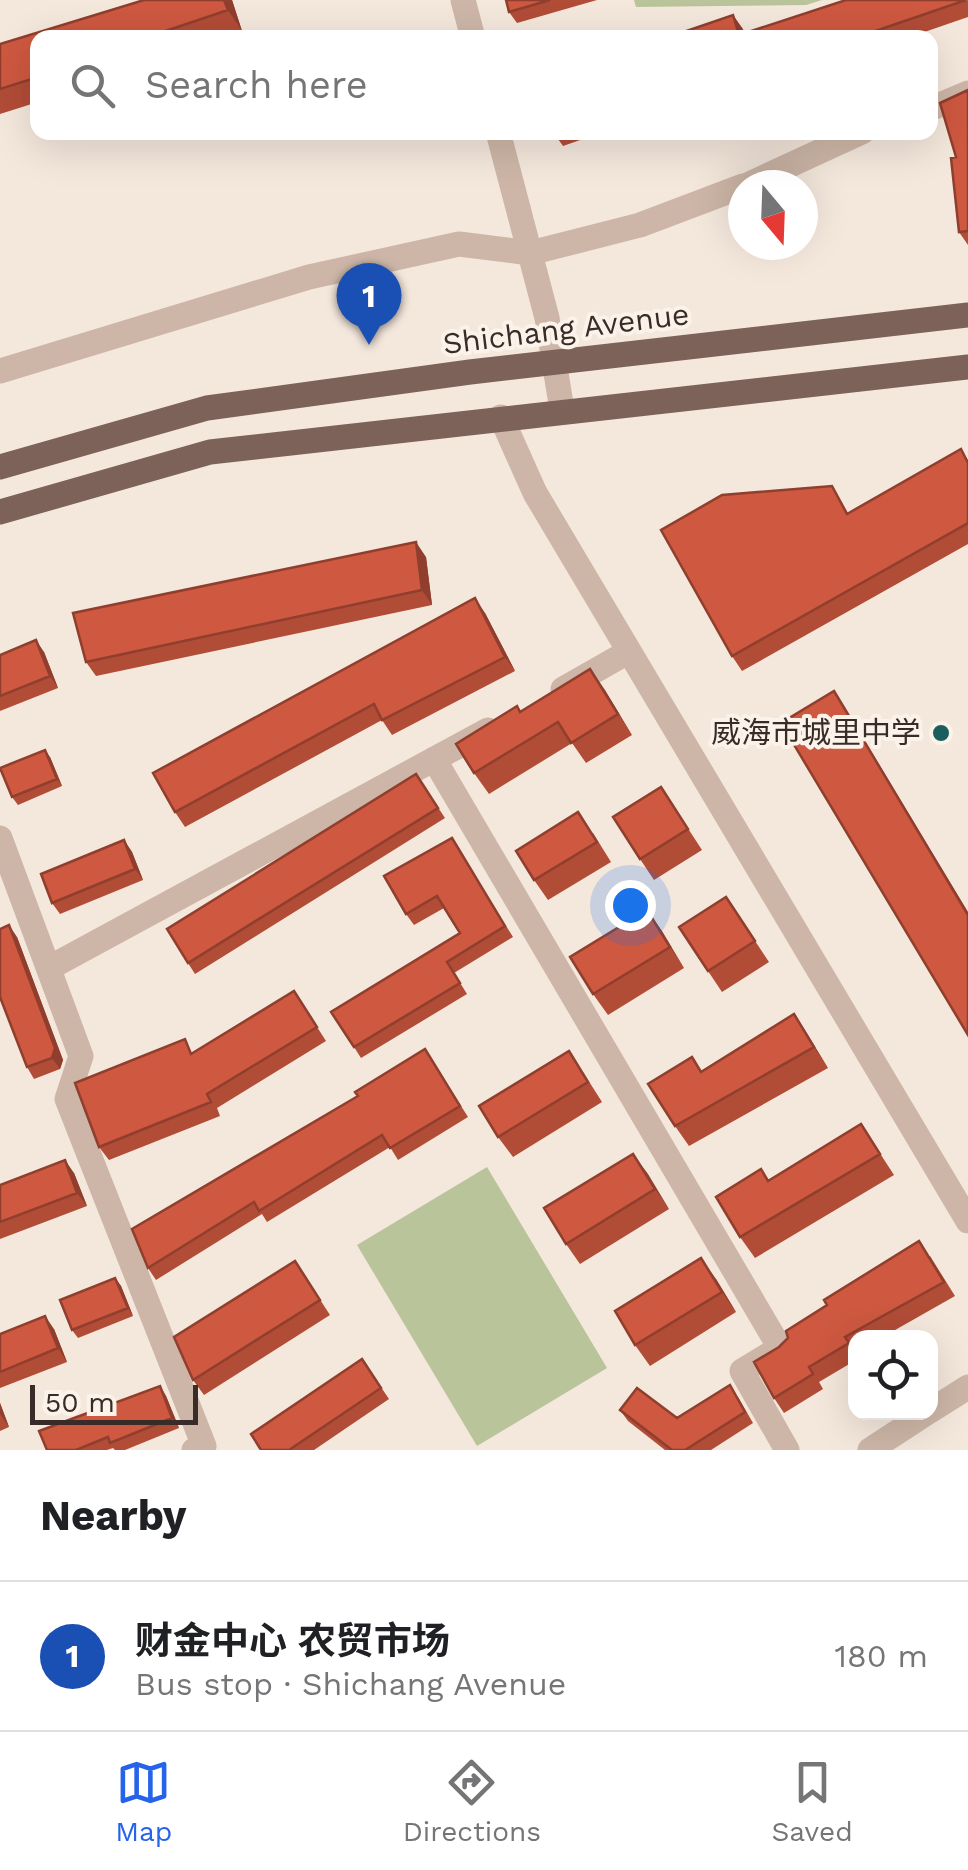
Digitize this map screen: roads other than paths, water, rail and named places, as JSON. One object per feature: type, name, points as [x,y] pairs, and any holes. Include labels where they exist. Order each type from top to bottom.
[{"type":"main road","name":"Shichang Avenue","points":[[0,468],[207,408],[557,362],[968,315]]},
{"type":"main road","points":[[0,512],[210,452],[501,416],[968,367]]},
{"type":"street","points":[[463,0],[471,30]]},
{"type":"street","points":[[938,106],[968,94]]},
{"type":"street","points":[[500,140],[557,362],[562,410]]},
{"type":"street","points":[[780,170],[845,140]]},
{"type":"street","points":[[0,371],[327,273],[460,244],[530,253],[640,226],[728,192]]},
{"type":"street","points":[[501,416],[535,493],[968,1221]]},
{"type":"street","points":[[546,698],[628,652]]},
{"type":"street","points":[[48,968],[514,716]]},
{"type":"street","points":[[434,759],[780,1348],[742,1372],[787,1450]]},
{"type":"street","points":[[0,838],[81,1056],[67,1100],[204,1446],[194,1450]]},
{"type":"street","points":[[938,1406],[968,1387]]},
{"type":"street","points":[[870,1450],[917,1420]]},
{"type":"place","name":"财金中心 农贸市场","points":[[369,345]]},
{"type":"place","name":"威海市城里中学","points":[[941,733]]}]
